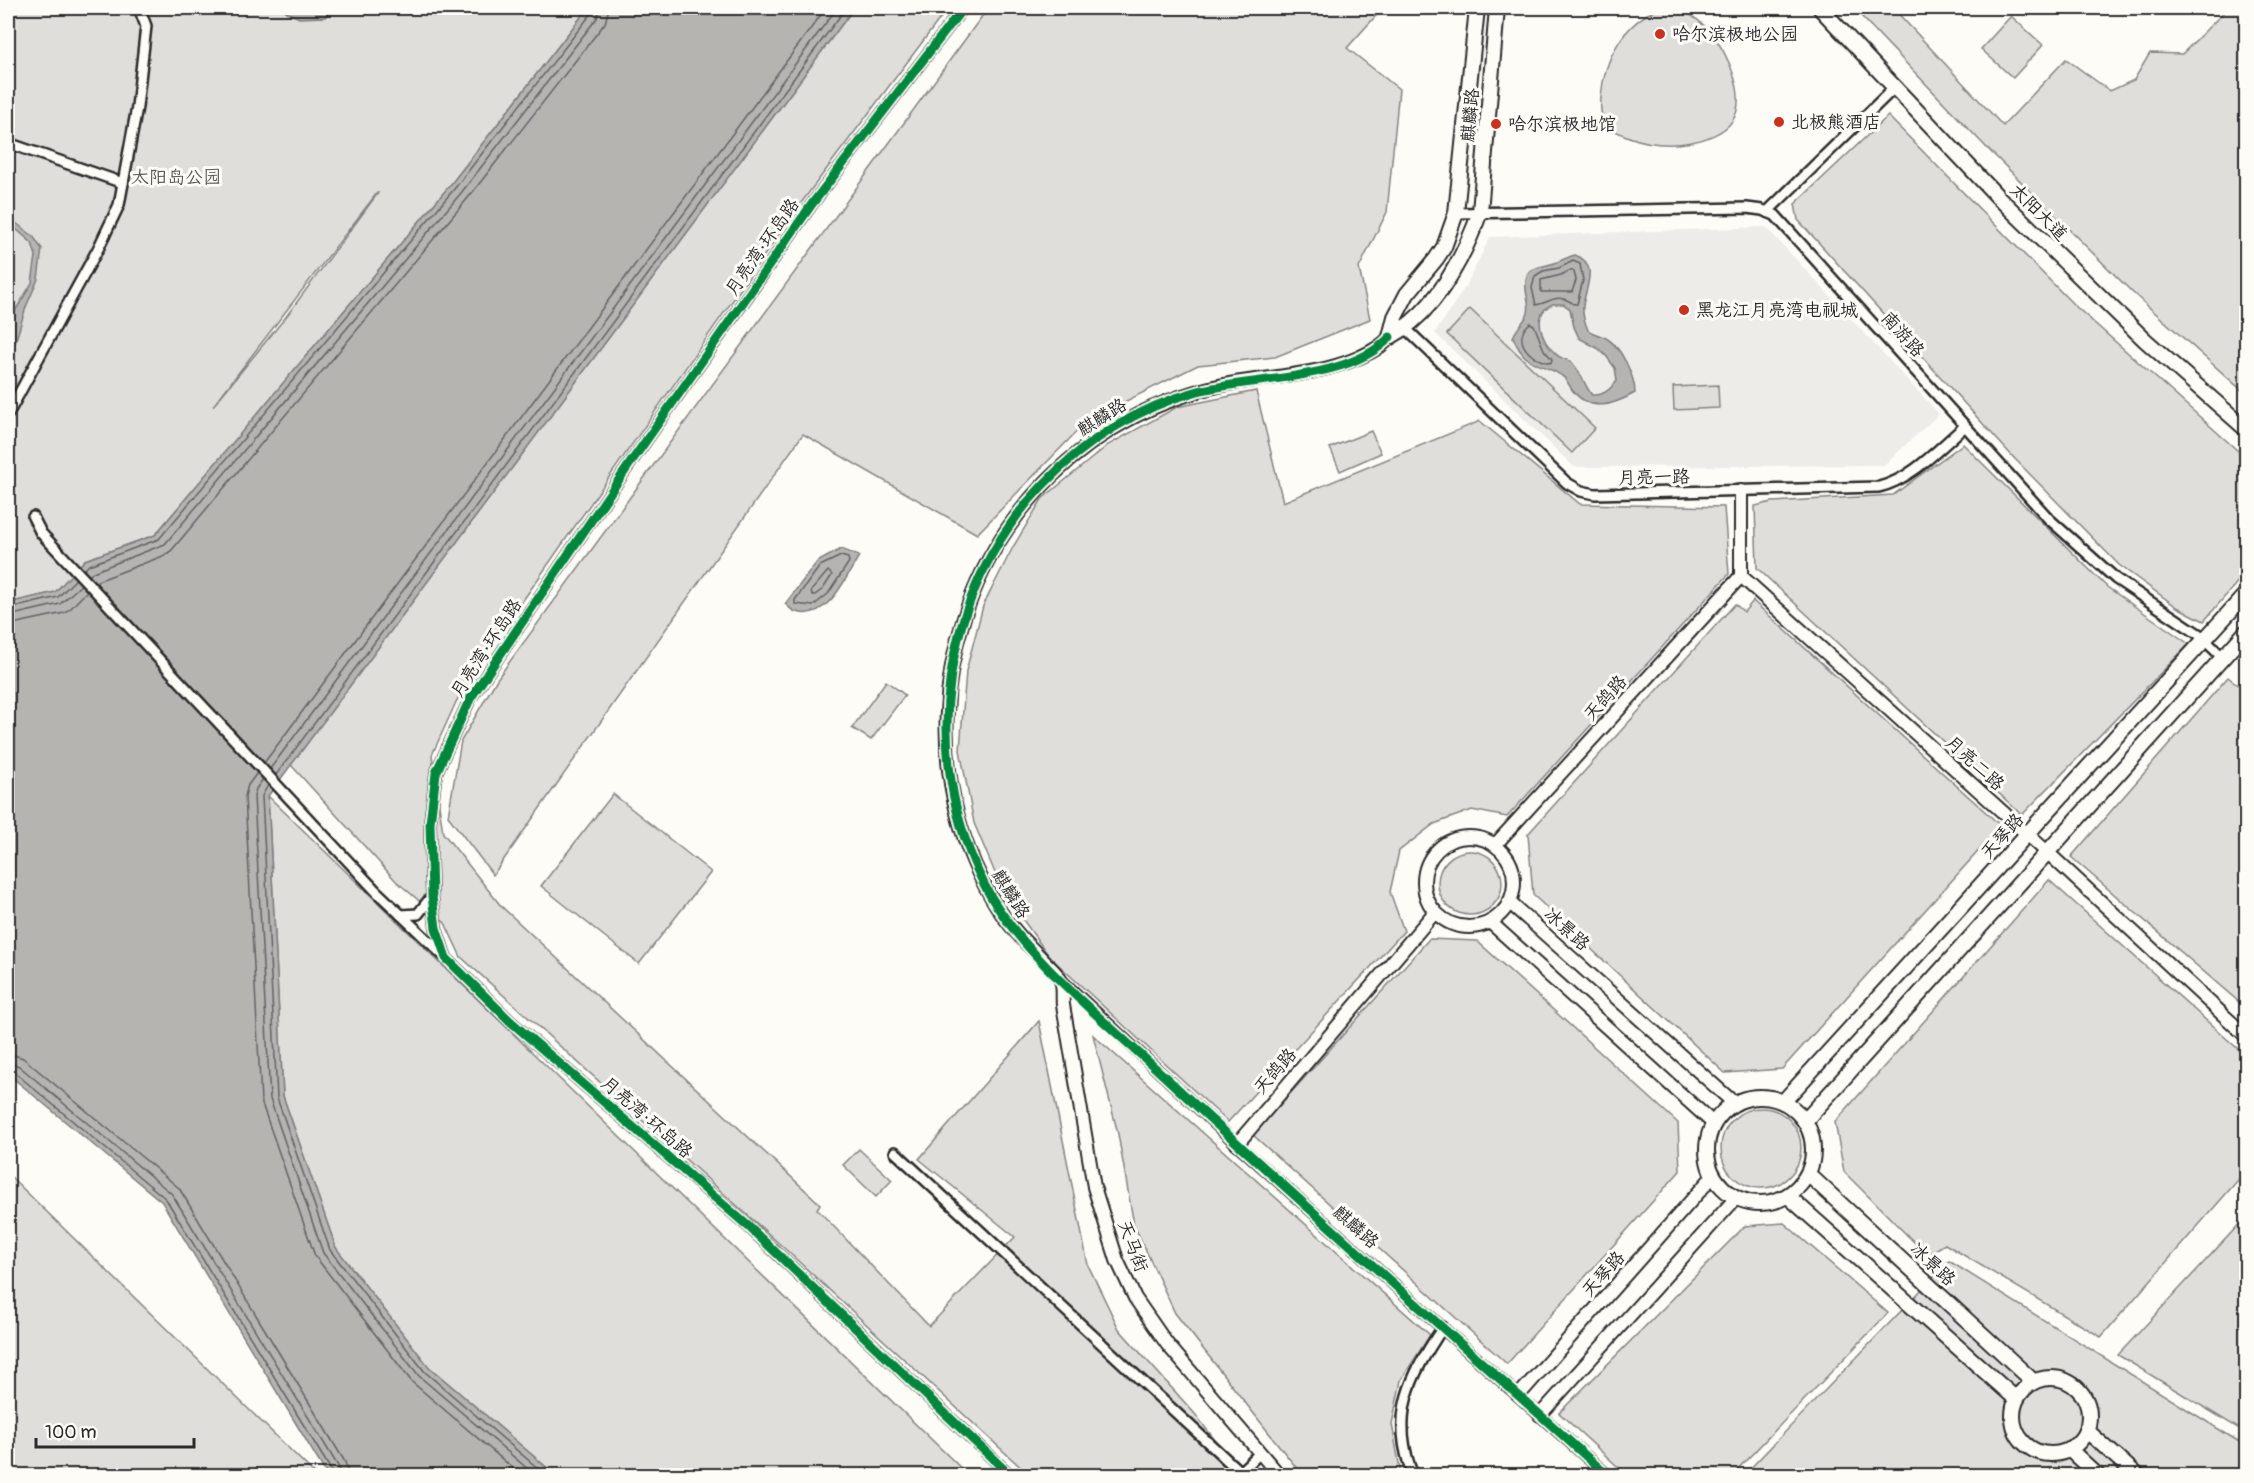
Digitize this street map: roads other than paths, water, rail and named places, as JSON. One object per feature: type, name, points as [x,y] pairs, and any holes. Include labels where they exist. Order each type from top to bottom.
[{"type":"main road","name":"麒麟路","points":[[1390,337],[1395,317],[1407,294],[1436,259],[1450,232],[1456,213],[1477,8]]},
{"type":"main road","name":"麒麟路","points":[[1390,337],[1405,329],[1424,310],[1446,281],[1470,240],[1480,212],[1497,8]]},
{"type":"main road","name":"太阳大道","points":[[1820,8],[1997,196],[2145,340],[2247,429]]},
{"type":"main road","name":"天琴路","points":[[1784,1102],[2247,594]]},
{"type":"main road","points":[[1805,1121],[2247,632]]},
{"type":"main road","points":[[1767,1097],[1784,1102],[1805,1121],[1812,1138],[1813,1156],[1808,1174],[1788,1196],[1771,1203],[1753,1203],[1736,1198],[1723,1189],[1713,1176],[1707,1159],[1707,1141],[1714,1124],[1722,1112],[1734,1103],[1750,1098],[1767,1097]]},
{"type":"main road","name":"冰景路","points":[[1808,1174],[2033,1381]]},
{"type":"main road","points":[[1788,1196],[2016,1400]]},
{"type":"main road","points":[[2045,1377],[2057,1378],[2078,1387],[2086,1400],[2089,1412],[2086,1430],[2075,1446],[2051,1454],[2038,1452],[2025,1446],[2013,1425],[2012,1412],[2023,1389],[2033,1381],[2045,1377]]},
{"type":"main road","points":[[2086,1430],[2138,1476]]},
{"type":"main road","points":[[2069,1449],[2098,1476]]},
{"type":"street","points":[[8,414],[99,247],[119,205],[138,98],[146,26],[139,8]]},
{"type":"street","name":"月亮湾·环岛路","points":[[963,8],[812,204],[631,462],[470,699],[436,773],[430,823],[432,896],[436,928],[446,958],[510,1021],[748,1226],[1011,1476]]},
{"type":"street","points":[[1456,213],[1747,208],[1767,212],[1894,88]]},
{"type":"street","points":[[8,143],[123,183]]},
{"type":"street","name":"南游路","points":[[1767,212],[1779,220],[2049,519],[2116,579],[2205,640],[2222,657]]},
{"type":"street","name":"月亮一路","points":[[1395,317],[1567,483],[1581,491],[1595,494],[1866,488],[1892,484],[1905,477],[1964,427]]},
{"type":"street","name":"麒麟路","points":[[1390,337],[1378,348],[1326,370],[1298,376],[1243,382],[1194,392],[1138,414],[1095,440],[1056,471],[1028,501],[1003,536],[985,570],[958,636],[948,688],[947,741],[954,800],[968,846],[986,888],[1010,926],[1061,980],[1236,1144],[1608,1476]]},
{"type":"street","points":[[1741,491],[1741,576]]},
{"type":"street","points":[[33,517],[42,533],[376,891],[446,958]]},
{"type":"street","name":"月亮二路","points":[[1741,576],[2247,1036]]},
{"type":"street","name":"天鸽路","points":[[1495,845],[1741,576]]},
{"type":"street","points":[[1468,837],[1482,839],[1495,845],[1504,854],[1512,871],[1513,890],[1509,902],[1501,914],[1490,922],[1476,927],[1461,926],[1447,921],[1435,912],[1427,899],[1424,885],[1425,871],[1436,852],[1454,840],[1468,837]]},
{"type":"street","points":[[401,915],[418,914],[432,896]]},
{"type":"street","name":"冰景路","points":[[1509,902],[1734,1103]]},
{"type":"street","name":"天鸽路","points":[[1236,1144],[1435,912]]},
{"type":"street","points":[[1490,922],[1714,1124]]},
{"type":"street","name":"天马街","points":[[1061,980],[1094,1187],[1117,1260],[1135,1298],[1167,1344],[1280,1476]]},
{"type":"street","points":[[895,1152],[1240,1472],[1260,1452]]},
{"type":"street","name":"天琴路","points":[[1519,1395],[1713,1176]]},
{"type":"street","points":[[1540,1414],[1736,1198]]},
{"type":"street","points":[[1413,1476],[1407,1462],[1402,1434],[1402,1410],[1423,1358],[1443,1327]]},
{"type":"water","points":[[285,8],[332,9],[325,17],[299,18],[286,12]]},
{"type":"water","points":[[588,8],[854,8],[268,796],[283,1096],[336,1248],[429,1367],[551,1471],[560,1475],[327,1475],[162,1202],[8,1074],[8,603],[55,592],[85,560],[155,535],[451,184]]},
{"type":"water","points":[[8,217],[33,236],[42,249],[38,279],[26,307],[8,366],[9,321],[32,283],[36,256],[32,243],[8,222]]},
{"type":"water","points":[[1575,255],[1583,259],[1589,270],[1583,309],[1588,330],[1612,342],[1626,362],[1633,379],[1635,393],[1619,401],[1602,405],[1580,398],[1564,377],[1528,359],[1513,337],[1528,313],[1526,281],[1530,271]],"holes":[[[1553,304],[1563,304],[1570,309],[1579,338],[1599,349],[1615,368],[1617,381],[1603,393],[1592,395],[1575,367],[1558,356],[1546,342],[1541,328],[1542,314]]]},
{"type":"water","points":[[841,549],[859,556],[842,586],[827,604],[807,613],[795,611],[785,604],[817,562]]},
{"type":"place","name":"哈尔滨极地公园","points":[[1660,34]]},
{"type":"place","name":"北极熊酒店","points":[[1779,122]]},
{"type":"place","name":"哈尔滨极地馆","points":[[1496,124]]},
{"type":"place","name":"黑龙江月亮湾电视城","points":[[1684,310]]},
{"type":"park label","name":"太阳岛公园","points":[[176,177]]}]
